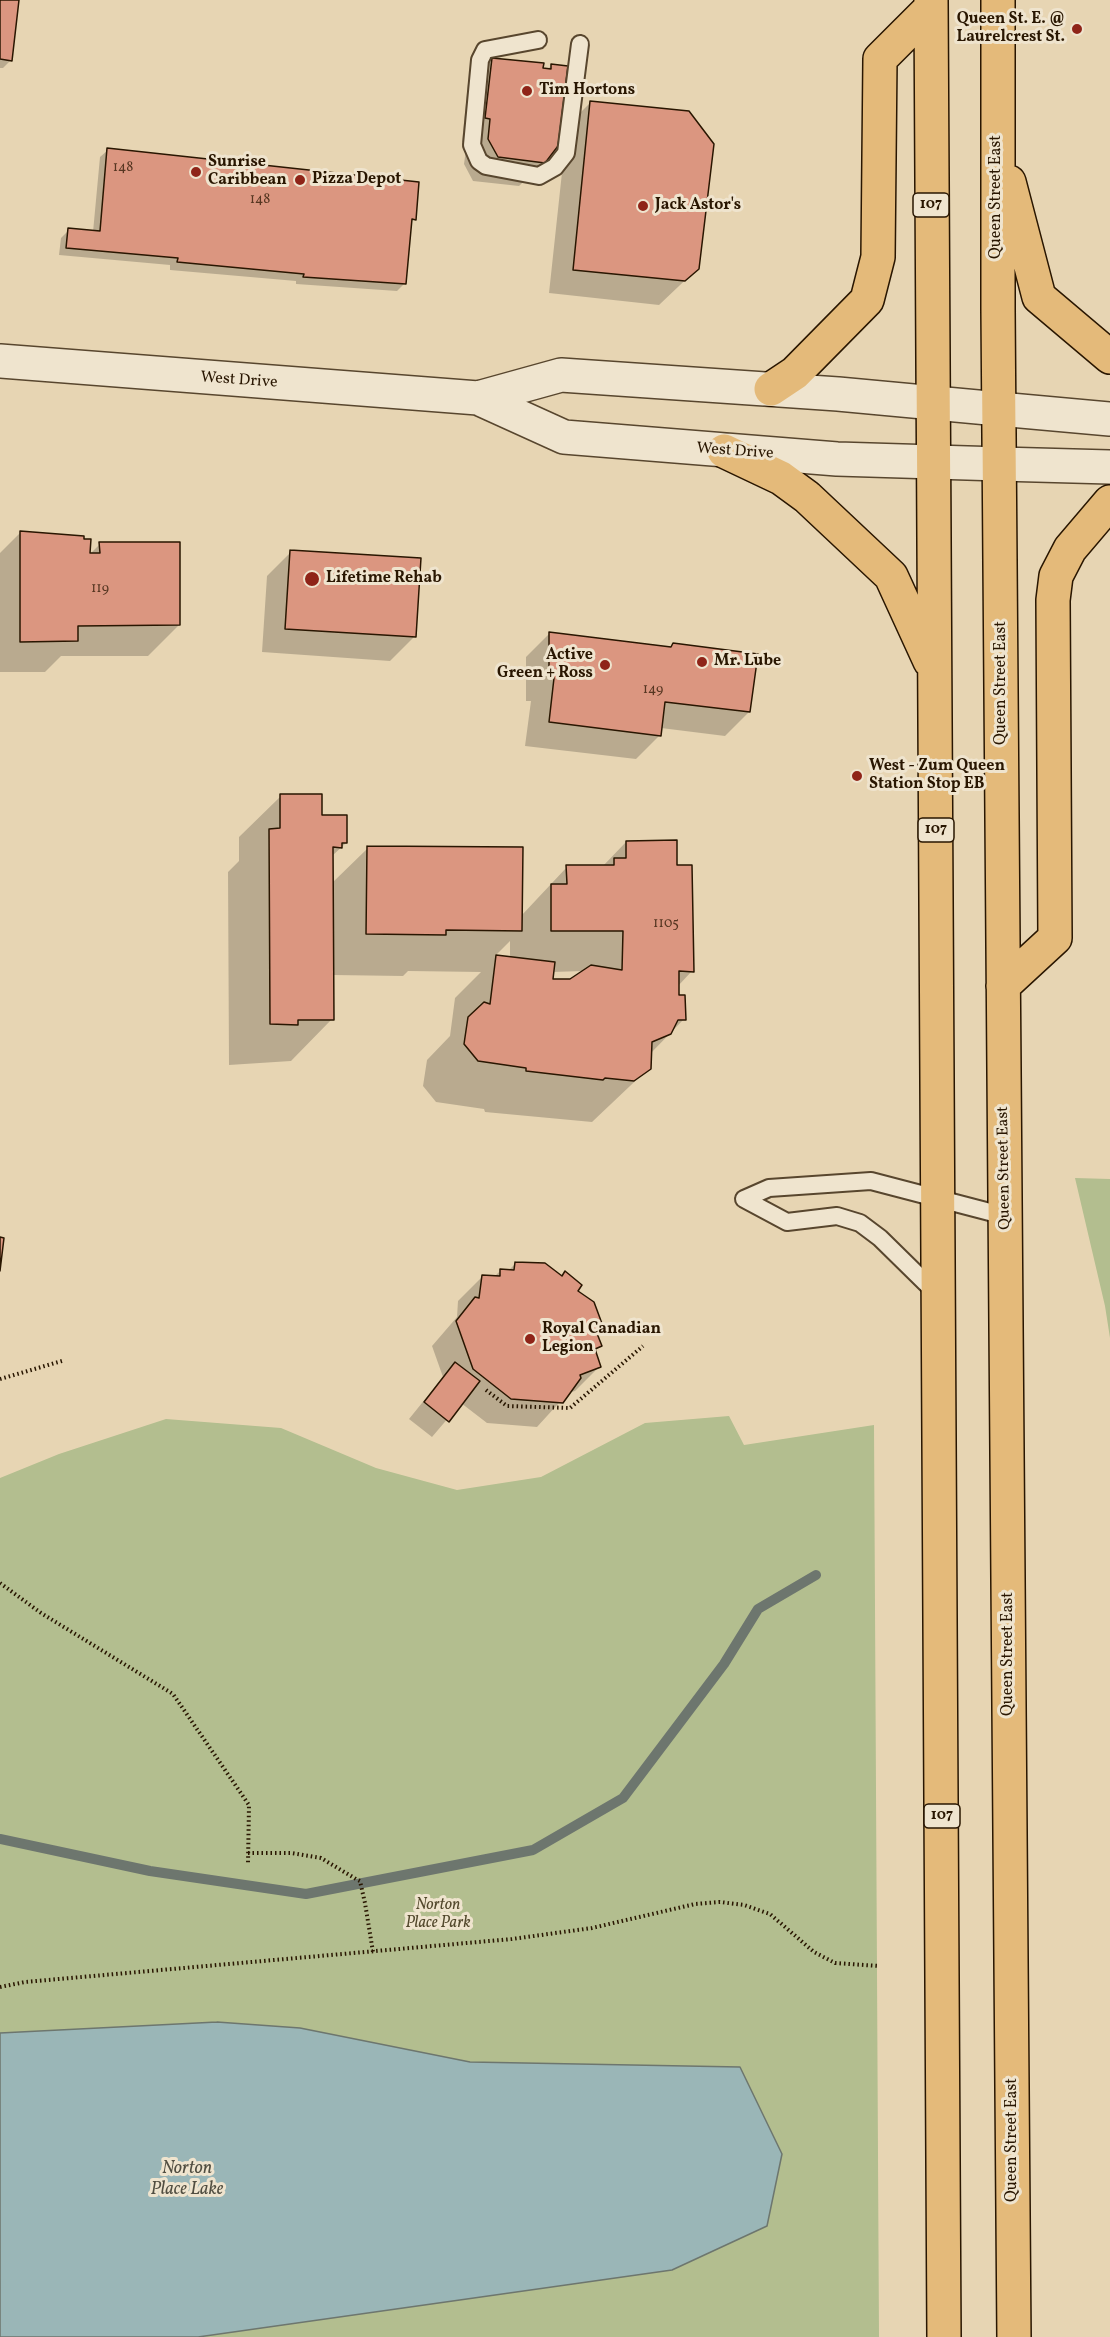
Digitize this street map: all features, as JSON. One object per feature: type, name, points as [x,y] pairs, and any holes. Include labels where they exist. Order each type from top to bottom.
[{"type":"main road","name":"Queen Street East","points":[[998,0],[997,136],[1014,2337]]},
{"type":"main road","points":[[771,389],[795,373],[867,300],[878,257],[880,59],[931,4]]},
{"type":"main road","name":"107","points":[[931,4],[944,2337]]},
{"type":"main road","points":[[997,136],[1040,297],[1110,357]]},
{"type":"main road","points":[[724,452],[781,478],[807,497],[891,576],[935,671]]},
{"type":"main road","points":[[1003,986],[1055,938],[1053,600],[1056,576],[1070,549],[1110,502]]},
{"type":"street","name":"West Drive","points":[[0,361],[478,398],[561,375],[771,389],[1110,419]]},
{"type":"street","name":"West Drive","points":[[478,398],[564,437],[724,452],[837,459],[1110,466]]},
{"type":"lane","points":[[538,40],[492,47],[485,50],[480,60],[472,145],[479,161],[486,166],[539,176],[555,167],[566,153],[580,44]]},
{"type":"lane","points":[[939,1295],[880,1238],[860,1223],[837,1216],[787,1222],[744,1199],[770,1188],[871,1181],[1005,1216]]},
{"type":"path","points":[[486,1390],[507,1406],[570,1408],[643,1346]]},
{"type":"path","points":[[0,1379],[62,1361]]},
{"type":"path","points":[[0,1583],[41,1613],[173,1694],[249,1805],[248,1864]]},
{"type":"path","points":[[249,1853],[291,1853],[321,1858],[360,1881],[373,1952]]},
{"type":"path","points":[[0,1987],[25,1982],[373,1952],[546,1934],[592,1928],[695,1904],[720,1902],[744,1905],[770,1914],[814,1952],[835,1963],[879,1966]]},
{"type":"green space","points":[[1075,1178],[1110,1179],[1110,1338],[1105,1306]]},
{"type":"green space","name":"Norton Place Park","points":[[729,1416],[744,1445],[874,1425],[879,2337],[0,2337],[0,1478],[59,1454],[166,1419],[281,1428],[376,1468],[457,1490],[541,1477],[645,1423]]},
{"type":"water","name":"Norton Place Lake","points":[[217,2022],[300,2028],[470,2062],[740,2067],[782,2154],[767,2226],[672,2270],[198,2337],[0,2337],[0,2033]]},
{"type":"building","points":[[0,0],[19,0],[12,61],[0,59]]},
{"type":"building","name":"Tim Hortons","points":[[492,58],[544,63],[543,68],[551,69],[551,64],[568,66],[558,146],[545,163],[498,157],[488,139],[490,119],[485,118]]},
{"type":"building","name":"Jack Astor's","points":[[590,101],[689,111],[714,144],[699,269],[685,281],[573,270]]},
{"type":"building","points":[[107,148],[419,182],[416,220],[412,219],[406,284],[303,277],[304,274],[177,262],[178,258],[66,248],[68,228],[100,231]]},
{"type":"building","points":[[20,531],[84,536],[84,539],[91,539],[90,553],[100,553],[99,542],[180,542],[180,625],[78,626],[78,641],[20,642]]},
{"type":"building","points":[[290,550],[421,558],[416,637],[285,629]]},
{"type":"building","points":[[549,632],[671,647],[673,643],[758,654],[750,712],[665,702],[661,736],[549,722],[554,678],[549,677]]},
{"type":"building","points":[[280,794],[322,794],[322,815],[347,815],[347,843],[342,843],[342,848],[333,847],[334,1020],[298,1020],[298,1025],[270,1024],[269,829],[280,828]]},
{"type":"building","points":[[677,840],[677,865],[692,865],[694,972],[679,971],[679,995],[685,995],[686,1020],[678,1020],[671,1034],[652,1042],[651,1069],[634,1081],[605,1078],[603,1080],[526,1071],[526,1068],[478,1061],[464,1044],[468,1017],[484,1002],[490,1004],[496,955],[555,962],[553,979],[570,979],[591,965],[622,970],[623,931],[551,931],[551,884],[567,884],[566,865],[614,865],[614,858],[626,858],[626,841]]},
{"type":"building","points":[[367,846],[523,847],[522,931],[446,930],[446,935],[366,934]]},
{"type":"building","points":[[0,1237],[4,1238],[0,1271]]},
{"type":"building","name":"Royal Canadian Legion","points":[[515,1262],[545,1263],[562,1276],[565,1271],[582,1285],[578,1291],[594,1302],[604,1329],[596,1331],[602,1346],[595,1349],[601,1367],[580,1375],[581,1378],[563,1403],[511,1399],[473,1369],[456,1321],[475,1297],[479,1298],[482,1275],[500,1276],[500,1269],[514,1270]]},
{"type":"building","points":[[455,1362],[480,1381],[449,1422],[424,1402]]},
{"type":"waterway","points":[[0,1839],[150,1871],[306,1894],[533,1850],[623,1798],[724,1664],[758,1609],[816,1575]]},
{"type":"place","name":"Queen St. E. @ Laurelcrest St.","points":[[1077,29]]},
{"type":"place","name":"Tim Hortons","points":[[527,91]]},
{"type":"place","name":"Sunrise Caribbean","points":[[196,172]]},
{"type":"place","name":"Pizza Depot","points":[[300,180]]},
{"type":"place","name":"Jack Astor's","points":[[643,206]]},
{"type":"place","name":"Lifetime Rehab","points":[[312,579]]},
{"type":"place","name":"Mr. Lube","points":[[702,662]]},
{"type":"place","name":"Active Green + Ross","points":[[605,665]]},
{"type":"place","name":"West - Zum Queen Station Stop EB","points":[[857,776]]},
{"type":"place","name":"Royal Canadian Legion","points":[[530,1339]]}]
